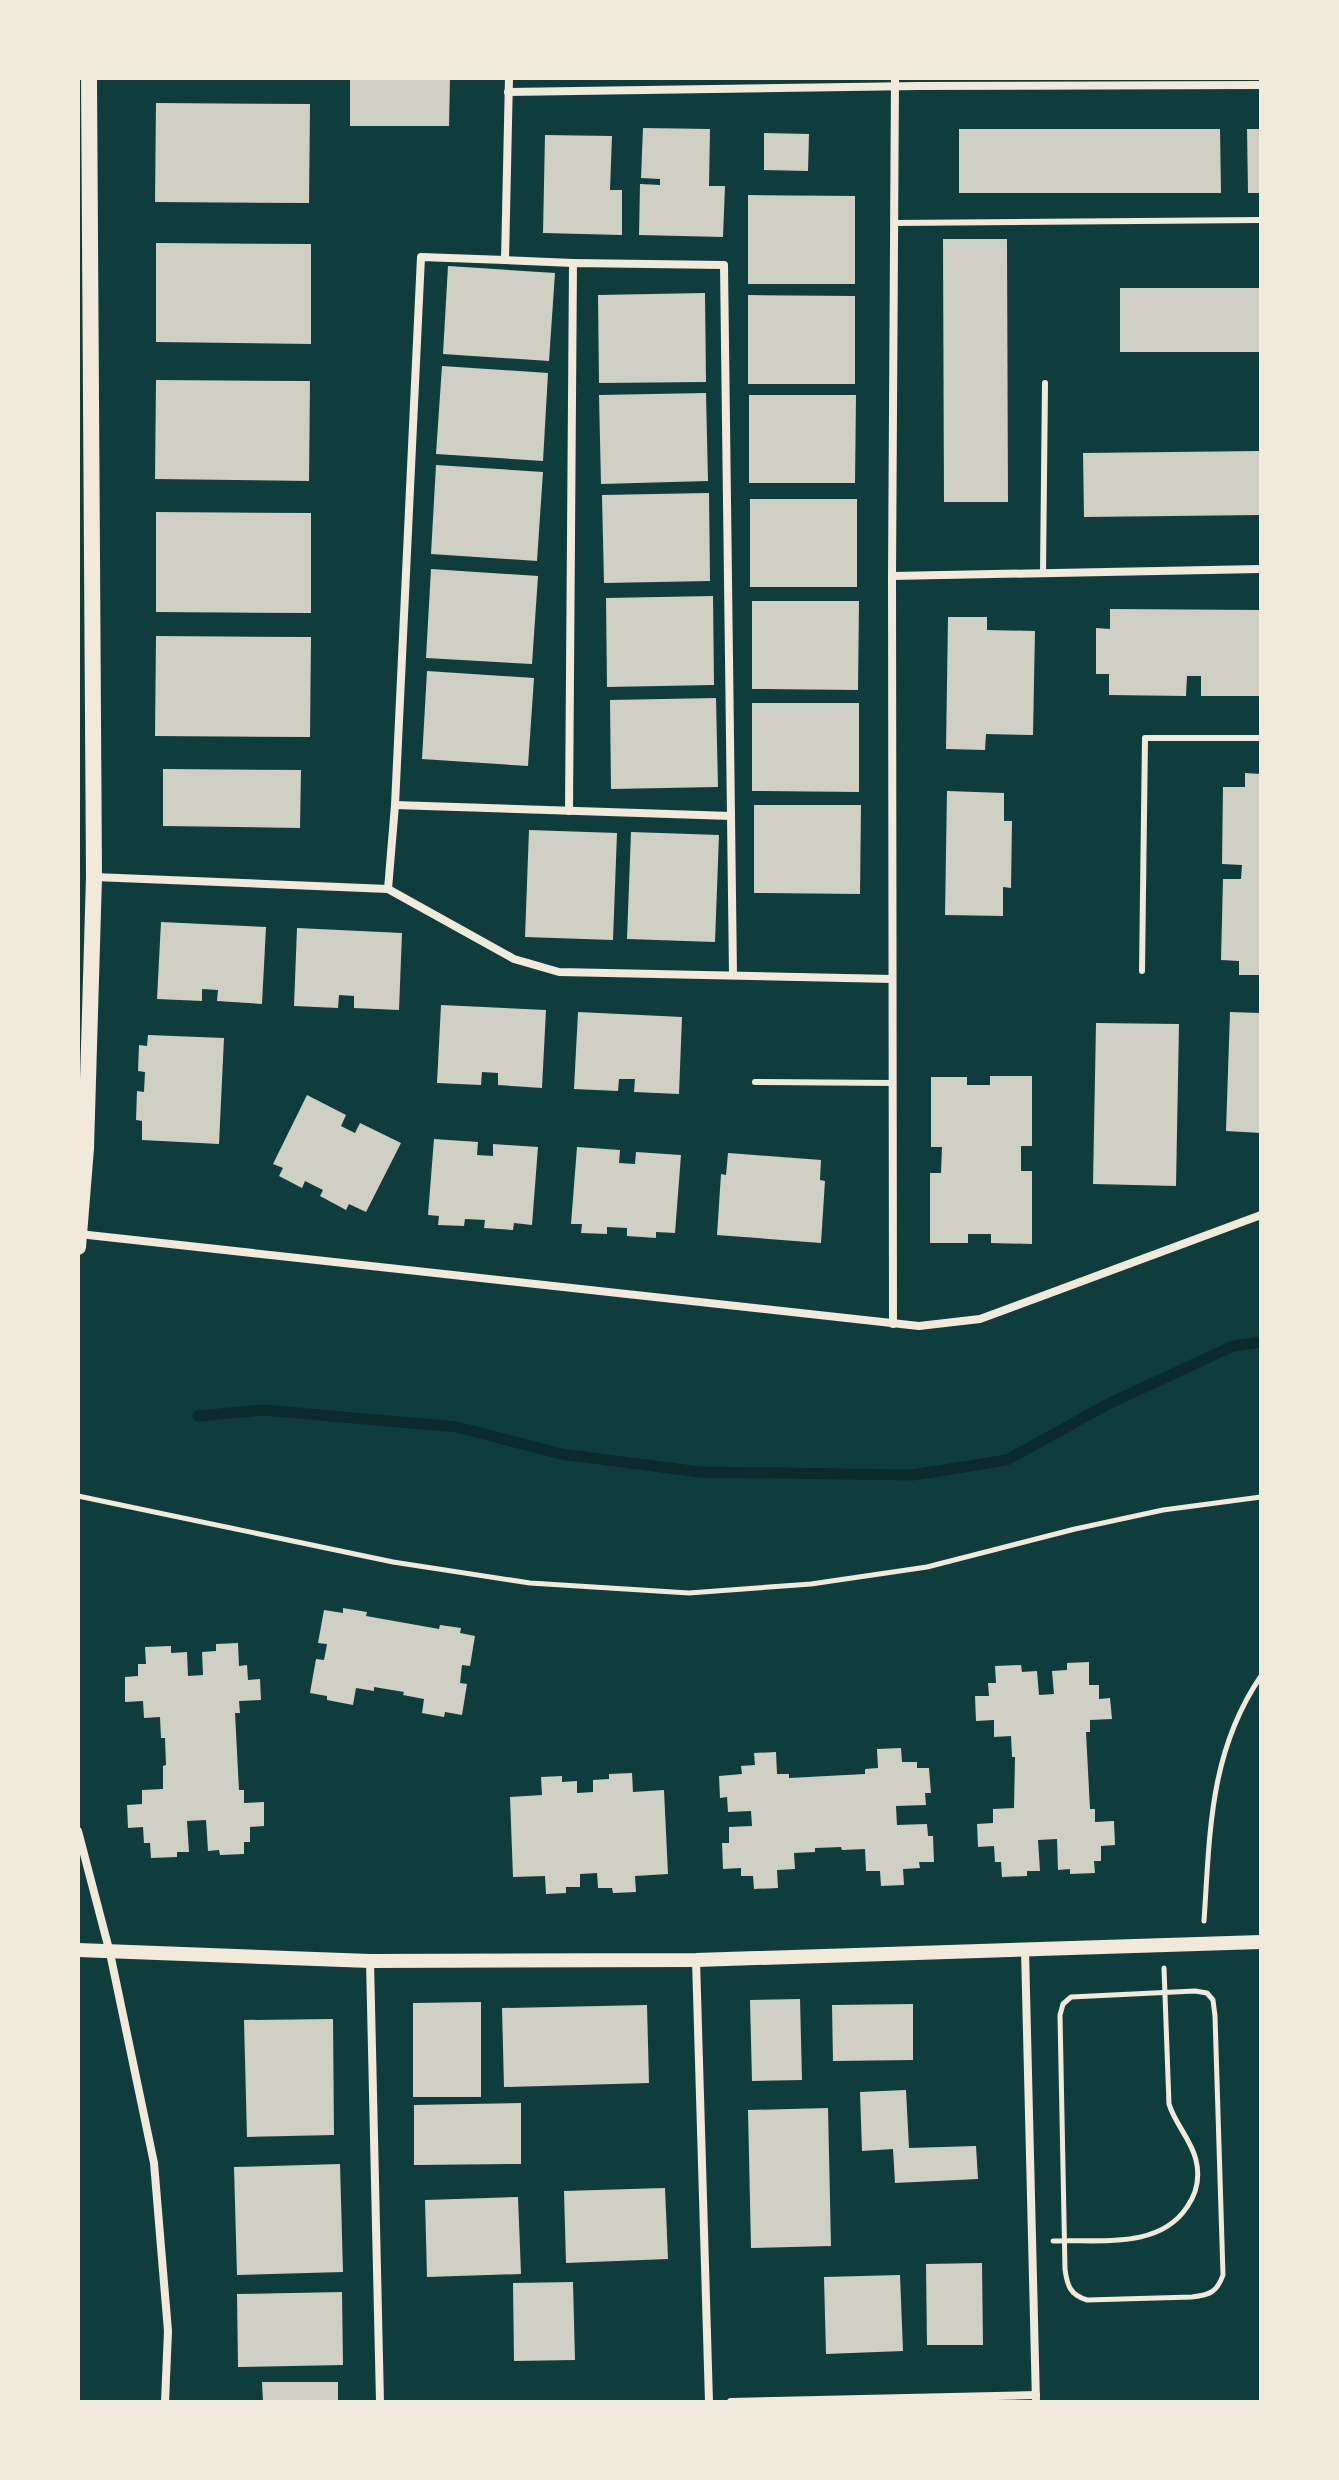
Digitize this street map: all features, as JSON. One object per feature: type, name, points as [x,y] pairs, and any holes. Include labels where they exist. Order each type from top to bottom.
[{"type":"main road","points":[[79,1241],[86,1148],[94,877],[89,78]]},
{"type":"street","points":[[505,260],[509,78]]},
{"type":"street","points":[[893,1324],[895,78]]},
{"type":"street","points":[[508,92],[1261,85]]},
{"type":"street","points":[[388,889],[395,805],[421,257],[724,265],[733,975]]},
{"type":"street","points":[[569,811],[573,263]]},
{"type":"street","points":[[892,576],[1261,569]]},
{"type":"street","points":[[395,805],[731,816]]},
{"type":"street","points":[[94,877],[388,889],[514,959],[536,968],[559,972],[892,979]]},
{"type":"street","points":[[79,1241],[893,1324],[946,1324],[980,1319],[1261,1215]]},
{"type":"street","points":[[78,1831],[110,1953],[154,2163],[168,2331],[165,2402]]},
{"type":"street","points":[[78,1950],[370,1961],[696,1960],[1261,1942]]},
{"type":"street","points":[[731,2402],[1036,2398],[1025,1950]]},
{"type":"street","points":[[696,1960],[709,2402]]},
{"type":"street","points":[[370,1961],[380,2402]]},
{"type":"lane","points":[[894,223],[1261,220]]},
{"type":"lane","points":[[1043,573],[1045,383]]},
{"type":"lane","points":[[1142,971],[1145,738],[1261,738]]},
{"type":"lane","points":[[755,1082],[893,1083]]},
{"type":"path","points":[[78,1496],[393,1562],[530,1583],[689,1593],[811,1584],[927,1567],[1163,1510],[1261,1497]]},
{"type":"path","points":[[1202,1944],[1212,1811],[1220,1761],[1245,1700],[1261,1676]]},
{"type":"path","points":[[1032,2241],[1138,2238],[1154,2234],[1182,2215],[1193,2198],[1198,2180],[1196,2160],[1190,2143],[1172,2116],[1169,2104],[1163,1946]]},
{"type":"path","points":[[1165,1992],[1207,1993],[1213,2000],[1223,2275],[1218,2288],[1208,2295],[1087,2300],[1076,2297],[1067,2286],[1060,2015],[1063,2004],[1071,1997],[1165,1992]]},
{"type":"building","points":[[350,78],[450,78],[449,126],[350,126]]},
{"type":"building","points":[[156,103],[310,104],[309,203],[155,202]]},
{"type":"building","points":[[643,128],[710,129],[709,186],[725,186],[723,237],[639,235],[640,184],[660,185],[660,179],[641,178]]},
{"type":"building","points":[[959,129],[1220,129],[1221,193],[959,193]]},
{"type":"building","points":[[1247,129],[1261,129],[1261,193],[1248,193]]},
{"type":"building","points":[[764,133],[809,134],[808,171],[764,170]]},
{"type":"building","points":[[545,135],[612,136],[610,190],[622,190],[622,235],[543,233]]},
{"type":"building","points":[[748,195],[855,196],[855,284],[748,284]]},
{"type":"building","points":[[943,239],[1007,239],[1008,502],[944,502]]},
{"type":"building","points":[[156,243],[311,244],[311,344],[156,342]]},
{"type":"building","points":[[448,266],[555,273],[549,361],[443,354]]},
{"type":"building","points":[[1120,288],[1261,288],[1261,352],[1120,352]]},
{"type":"building","points":[[705,293],[706,382],[599,383],[598,295]]},
{"type":"building","points":[[748,295],[855,296],[855,384],[748,384]]},
{"type":"building","points":[[442,366],[548,373],[543,461],[436,454]]},
{"type":"building","points":[[156,380],[310,381],[309,481],[155,479]]},
{"type":"building","points":[[706,393],[708,481],[601,484],[599,395]]},
{"type":"building","points":[[749,395],[856,395],[855,483],[749,483]]},
{"type":"building","points":[[1261,451],[1261,515],[1084,517],[1083,453]]},
{"type":"building","points":[[436,465],[543,472],[537,561],[431,554]]},
{"type":"building","points":[[709,493],[710,581],[604,583],[602,495]]},
{"type":"building","points":[[750,499],[857,499],[857,587],[750,587]]},
{"type":"building","points":[[156,512],[311,513],[311,613],[156,612]]},
{"type":"building","points":[[431,569],[538,576],[532,664],[426,658]]},
{"type":"building","points":[[713,596],[714,685],[607,687],[606,598]]},
{"type":"building","points":[[752,601],[859,601],[858,690],[752,689]]},
{"type":"building","points":[[1110,609],[1261,610],[1261,696],[1201,696],[1201,676],[1187,676],[1186,696],[1109,695],[1109,674],[1096,674],[1096,628],[1110,629]]},
{"type":"building","points":[[948,617],[987,617],[987,630],[1035,631],[1033,735],[986,734],[985,750],[946,749]]},
{"type":"building","points":[[156,636],[311,637],[310,737],[155,736]]},
{"type":"building","points":[[427,671],[534,678],[528,766],[422,759]]},
{"type":"building","points":[[716,698],[718,787],[611,789],[610,700]]},
{"type":"building","points":[[752,703],[859,703],[859,792],[752,791]]},
{"type":"building","points":[[163,769],[301,770],[300,828],[163,826]]},
{"type":"building","points":[[1245,773],[1261,774],[1261,975],[1239,975],[1239,961],[1221,960],[1223,879],[1241,879],[1242,865],[1222,864],[1223,787],[1245,787]]},
{"type":"building","points":[[947,791],[1004,793],[1004,821],[1012,821],[1011,888],[1003,887],[1003,916],[945,915]]},
{"type":"building","points":[[754,805],[861,805],[860,894],[754,893]]},
{"type":"building","points":[[529,830],[617,833],[613,940],[525,937]]},
{"type":"building","points":[[631,832],[719,835],[715,942],[627,939]]},
{"type":"building","points":[[161,922],[266,927],[262,1004],[217,1001],[218,990],[202,989],[202,1001],[157,999]]},
{"type":"building","points":[[297,928],[402,933],[399,1010],[354,1008],[354,996],[339,995],[338,1008],[294,1006]]},
{"type":"building","points":[[441,1005],[546,1010],[542,1088],[498,1085],[498,1073],[482,1072],[481,1085],[437,1083]]},
{"type":"building","points":[[578,1012],[682,1017],[679,1094],[634,1092],[635,1079],[619,1079],[618,1091],[574,1089]]},
{"type":"building","points":[[1230,1012],[1261,1013],[1261,1133],[1226,1131]]},
{"type":"building","points":[[1096,1023],[1179,1024],[1176,1186],[1093,1184]]},
{"type":"building","points":[[148,1035],[224,1038],[219,1144],[142,1140],[142,1121],[136,1120],[137,1091],[144,1092],[145,1072],[138,1071],[139,1045],[147,1046]]},
{"type":"building","points":[[990,1076],[1032,1076],[1032,1146],[1021,1146],[1021,1171],[1032,1171],[1032,1244],[991,1243],[991,1234],[968,1234],[968,1243],[930,1243],[930,1173],[941,1173],[942,1147],[931,1147],[931,1077],[967,1077],[967,1085],[990,1085]]},
{"type":"building","points":[[307,1095],[346,1115],[341,1126],[355,1133],[360,1123],[401,1143],[366,1212],[349,1204],[346,1210],[320,1196],[323,1190],[305,1181],[302,1188],[279,1176],[283,1168],[273,1164]]},
{"type":"building","points":[[434,1139],[478,1142],[477,1155],[493,1156],[493,1144],[538,1147],[532,1225],[514,1223],[513,1230],[484,1228],[485,1220],[465,1219],[464,1226],[438,1225],[439,1216],[428,1215]]},
{"type":"building","points":[[577,1147],[620,1150],[619,1163],[635,1164],[636,1152],[681,1155],[675,1233],[656,1232],[656,1238],[627,1236],[627,1228],[607,1227],[607,1234],[581,1233],[582,1224],[571,1224]]},
{"type":"building","points":[[728,1153],[821,1160],[820,1180],[825,1181],[821,1243],[717,1235],[721,1174],[726,1175]]},
{"type":"building","points":[[343,1608],[367,1612],[366,1616],[439,1629],[440,1625],[461,1628],[460,1633],[475,1636],[470,1666],[462,1665],[460,1683],[467,1684],[462,1715],[445,1712],[444,1717],[422,1713],[424,1699],[374,1687],[374,1691],[356,1688],[353,1705],[310,1693],[316,1659],[324,1660],[327,1644],[318,1643],[324,1610],[343,1613]]},
{"type":"building","points":[[238,1643],[239,1666],[247,1665],[248,1680],[260,1679],[261,1700],[239,1701],[240,1713],[235,1713],[239,1790],[244,1790],[244,1803],[264,1802],[264,1826],[250,1827],[250,1842],[244,1842],[244,1854],[220,1855],[219,1850],[208,1851],[206,1820],[187,1821],[189,1852],[177,1852],[177,1857],[151,1858],[150,1843],[144,1843],[143,1827],[128,1828],[127,1805],[142,1804],[142,1790],[163,1789],[165,1738],[161,1738],[160,1717],[144,1718],[143,1701],[125,1702],[125,1677],[138,1676],[138,1664],[146,1664],[145,1647],[171,1646],[171,1653],[187,1652],[188,1676],[203,1675],[202,1652],[216,1651],[216,1644]]},
{"type":"building","points":[[1089,1662],[1089,1685],[1099,1685],[1099,1699],[1110,1698],[1112,1719],[1090,1720],[1090,1732],[1086,1732],[1090,1809],[1095,1809],[1095,1822],[1114,1821],[1115,1845],[1101,1846],[1101,1861],[1094,1861],[1095,1873],[1070,1874],[1070,1869],[1058,1870],[1057,1839],[1038,1840],[1040,1871],[1027,1871],[1027,1876],[1002,1877],[1001,1862],[995,1862],[994,1846],[978,1847],[977,1824],[993,1823],[993,1809],[1014,1808],[1015,1757],[1012,1757],[1011,1736],[994,1737],[994,1720],[976,1721],[975,1696],[989,1696],[988,1683],[996,1683],[995,1666],[1021,1665],[1022,1672],[1037,1671],[1039,1695],[1054,1694],[1052,1671],[1067,1670],[1067,1663]]},
{"type":"building","points":[[901,1748],[902,1762],[917,1762],[917,1768],[929,1768],[931,1793],[925,1793],[926,1805],[896,1806],[897,1825],[927,1824],[928,1836],[933,1836],[934,1862],[919,1862],[920,1868],[903,1869],[904,1885],[881,1886],[880,1871],[866,1871],[865,1849],[815,1848],[815,1852],[794,1853],[795,1869],[777,1870],[778,1888],[754,1889],[753,1876],[741,1876],[741,1868],[723,1869],[722,1843],[729,1843],[729,1827],[752,1826],[751,1811],[728,1812],[727,1797],[720,1798],[719,1776],[742,1774],[741,1766],[755,1765],[754,1753],[776,1752],[777,1774],[789,1774],[789,1778],[865,1774],[865,1769],[878,1768],[877,1749]]},
{"type":"building","points":[[632,1773],[633,1792],[664,1790],[668,1874],[635,1876],[636,1892],[613,1893],[612,1888],[598,1888],[597,1873],[580,1874],[580,1887],[566,1887],[566,1893],[546,1894],[545,1876],[513,1877],[510,1797],[542,1795],[541,1777],[562,1776],[562,1782],[577,1781],[577,1793],[593,1792],[593,1780],[609,1779],[609,1774]]},
{"type":"building","points":[[800,1999],[802,2080],[752,2081],[750,2000]]},
{"type":"building","points":[[481,2002],[481,2097],[413,2097],[413,2003]]},
{"type":"building","points":[[913,2004],[913,2060],[833,2061],[832,2005]]},
{"type":"building","points":[[647,2005],[649,2083],[504,2087],[502,2008]]},
{"type":"building","points":[[333,2019],[334,2135],[247,2137],[244,2020]]},
{"type":"building","points":[[906,2090],[909,2148],[976,2146],[978,2179],[895,2183],[893,2149],[862,2151],[860,2092]]},
{"type":"building","points":[[521,2103],[521,2164],[414,2165],[414,2105]]},
{"type":"building","points":[[828,2108],[831,2246],[751,2248],[748,2110]]},
{"type":"building","points":[[340,2164],[343,2272],[237,2275],[234,2167]]},
{"type":"building","points":[[665,2188],[668,2259],[566,2263],[564,2191]]},
{"type":"building","points":[[518,2197],[521,2274],[427,2277],[425,2200]]},
{"type":"building","points":[[982,2263],[983,2345],[927,2345],[926,2264]]},
{"type":"building","points":[[900,2275],[903,2351],[826,2354],[824,2277]]},
{"type":"building","points":[[573,2282],[575,2360],[514,2361],[513,2283]]},
{"type":"building","points":[[342,2292],[343,2365],[238,2367],[237,2294]]},
{"type":"building","points":[[262,2382],[338,2382],[338,2402],[263,2402]]},
{"type":"waterway","points":[[198,1416],[263,1410],[457,1427],[561,1454],[700,1472],[913,1475],[1007,1460],[1108,1404],[1233,1346],[1261,1342]]}]
